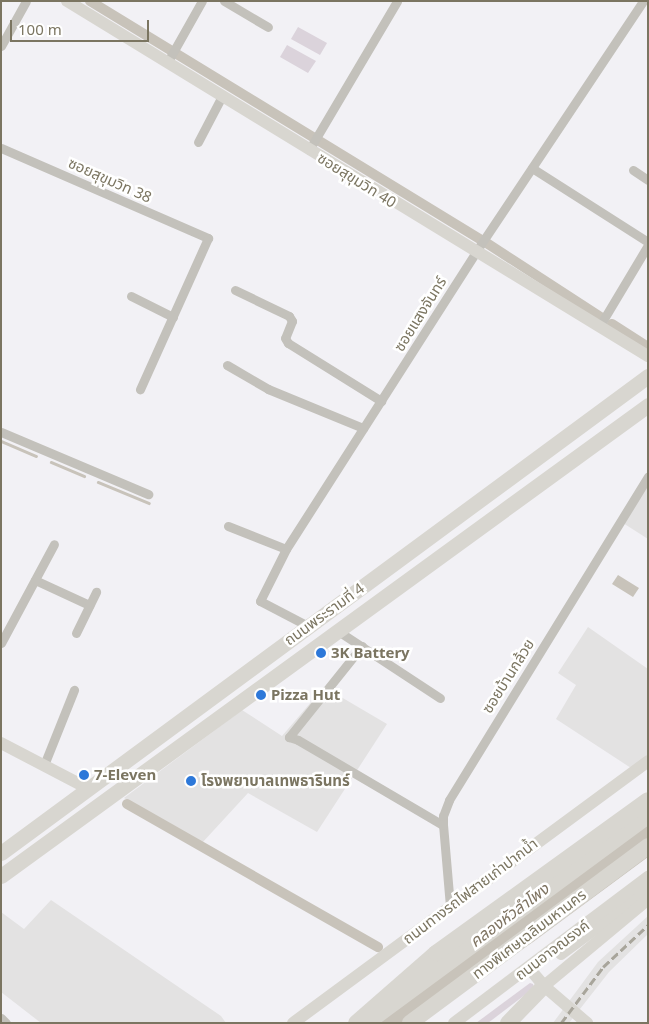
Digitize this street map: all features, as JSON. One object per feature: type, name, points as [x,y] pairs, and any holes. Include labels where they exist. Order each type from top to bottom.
[{"type":"highway","points":[[356,1023],[436,953],[648,800]]},
{"type":"highway","name":"ทางพิเศษเฉลิมมหานคร","points":[[368,1023],[648,816]]},
{"type":"highway","name":"ทางพิเศษเฉลิมมหานคร","points":[[410,1023],[648,846]]},
{"type":"highway","points":[[508,1023],[535,976]]},
{"type":"main road","name":"ถนนพระรามที่ 4","points":[[1,853],[86,788],[648,376]]},
{"type":"main road","name":"ถนนพระรามที่ 4","points":[[1,876],[648,405]]},
{"type":"main road","points":[[308,626],[338,632]]},
{"type":"street","points":[[1,46],[26,1]]},
{"type":"street","name":"ซอยสุขุมวิท 40","points":[[68,1],[171,56],[222,96],[310,147],[475,253],[648,356]]},
{"type":"street","points":[[171,56],[202,1]]},
{"type":"street","points":[[224,1],[268,27]]},
{"type":"street","points":[[310,147],[397,1]]},
{"type":"street","name":"ซอยแสงจันทร์","points":[[308,626],[260,601],[286,549],[475,253],[643,1]]},
{"type":"street","points":[[198,142],[222,96]]},
{"type":"street","name":"ซอยสุขุมวิท 38","points":[[1,148],[208,238],[173,317]]},
{"type":"street","points":[[532,168],[648,244],[600,327]]},
{"type":"street","points":[[633,170],[648,180]]},
{"type":"street","points":[[236,290],[289,316],[292,322],[285,340],[288,344],[381,401]]},
{"type":"street","points":[[131,296],[173,317],[140,388]]},
{"type":"street","points":[[226,365],[268,389],[363,428]]},
{"type":"street","points":[[1,432],[148,494]]},
{"type":"street","name":"ซอยบ้านกล้วย","points":[[450,906],[443,825],[443,816],[448,800],[648,476]]},
{"type":"street","points":[[228,526],[286,549]]},
{"type":"street","points":[[1,643],[54,544]]},
{"type":"street","points":[[35,580],[89,605]]},
{"type":"street","points":[[76,633],[96,592]]},
{"type":"street","points":[[338,632],[440,698]]},
{"type":"street","points":[[362,646],[289,737],[298,740],[443,825]]},
{"type":"street","points":[[44,765],[74,690]]},
{"type":"street","points":[[1,743],[86,788]]},
{"type":"street","name":"ถนนทางรถไฟสายเก่าปากน้ำ","points":[[293,1023],[648,761]]},
{"type":"street","name":"ถนนอาจณรงค์","points":[[454,1023],[535,976],[648,877]]},
{"type":"street","name":"ถนนอาจณรงค์","points":[[468,1023],[535,976],[648,890]]},
{"type":"street","points":[[587,1023],[535,976],[648,899]]},
{"type":"street","points":[[1,1018],[6,1023]]},
{"type":"shaded area","points":[[298,27],[327,43],[320,55],[291,39]]},
{"type":"shaded area","points":[[287,45],[316,61],[308,73],[280,57]]},
{"type":"shaded area","points":[[648,483],[648,539],[623,523]]},
{"type":"shaded area","points":[[588,627],[648,669],[648,755],[631,768],[556,719],[576,685],[558,673]]},
{"type":"shaded area","points":[[324,687],[387,724],[317,832],[248,793],[202,843],[124,798],[242,710],[282,736]]},
{"type":"shaded area","points":[[51,900],[221,1016],[226,1023],[41,1023],[1,992],[1,912],[24,929]]},
{"type":"shaded area","points":[[648,916],[648,934],[609,972],[569,1023],[553,1023],[598,962]]},
{"type":"shaded area","points":[[530,983],[533,984],[534,988],[488,1023],[476,1023]]},
{"type":"water","points":[[618,575],[639,588],[633,597],[612,584]]},
{"type":"water","name":"คลองหัวลำโพง","points":[[648,803],[648,857],[533,942],[412,1023],[348,1023]]},
{"type":"waterway","points":[[90,1],[482,240],[602,318]]},
{"type":"waterway","points":[[612,324],[648,347]]},
{"type":"waterway","points":[[1,441],[36,456]]},
{"type":"waterway","points":[[51,462],[84,476]]},
{"type":"waterway","points":[[98,482],[149,503]]},
{"type":"waterway","points":[[127,804],[378,947]]},
{"type":"railway","points":[[561,1023],[603,967],[648,925]]},
{"type":"place","name":"3K Battery","points":[[321,653]]},
{"type":"place","name":"Pizza Hut","points":[[261,695]]},
{"type":"place","name":"7-Eleven","points":[[84,775]]},
{"type":"place","name":"โรงพยาบาลเทพธารินทร์","points":[[191,781]]}]
